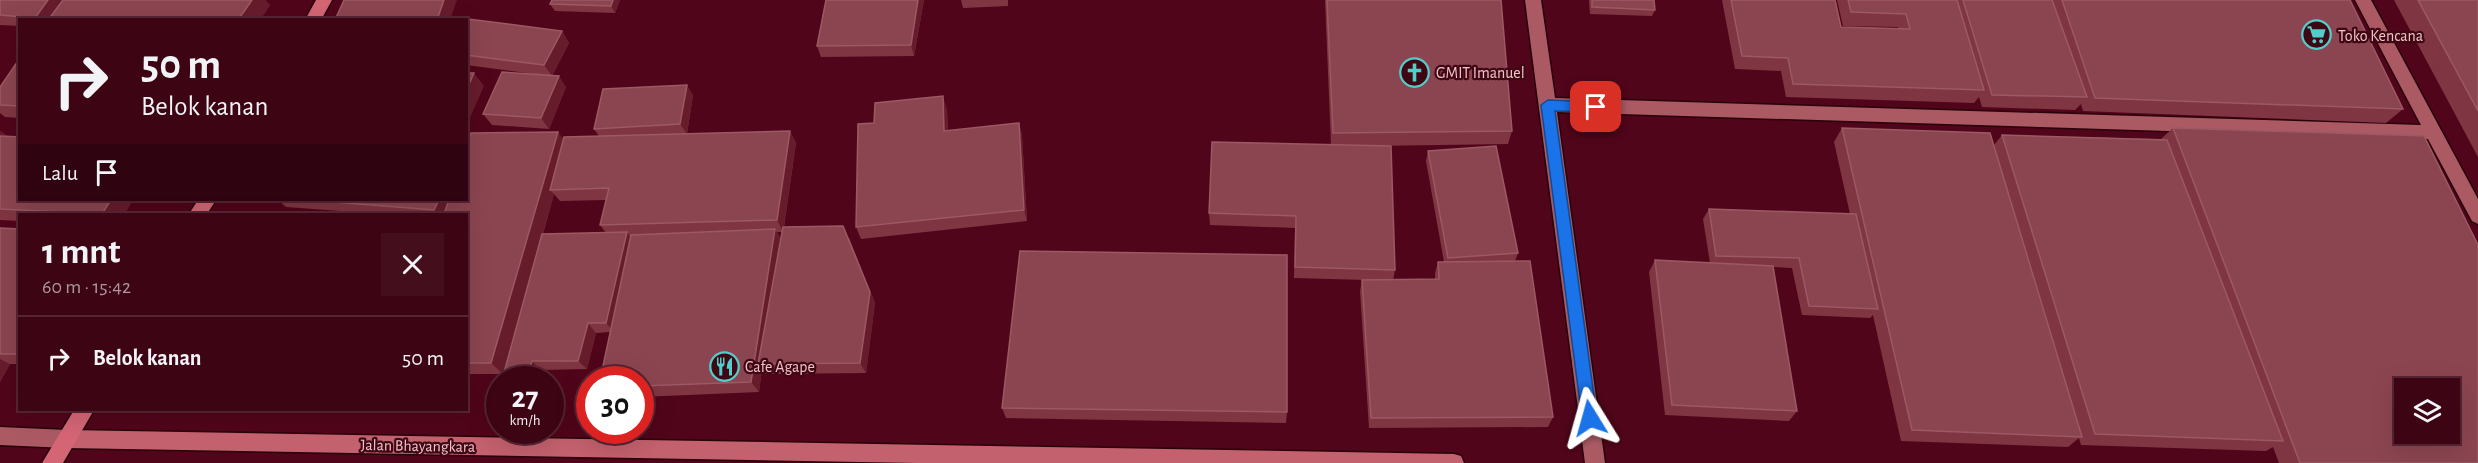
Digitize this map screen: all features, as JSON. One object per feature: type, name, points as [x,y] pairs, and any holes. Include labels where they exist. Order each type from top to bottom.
[{"type":"highway","points":[[314,18],[324,0]]},
{"type":"highway","points":[[52,463],[83,411]]},
{"type":"main road","name":"Jalan Bhayangkara","points":[[67,439],[1454,463]]},
{"type":"street","points":[[1533,0],[1596,463]]},
{"type":"street","points":[[2363,0],[2478,216]]},
{"type":"street","points":[[1548,105],[2433,132]]},
{"type":"street","points":[[0,436],[67,439]]},
{"type":"building","points":[[0,0],[48,0],[35,18],[0,15]]},
{"type":"building","points":[[63,0],[252,0],[239,18],[50,18]]},
{"type":"building","points":[[344,0],[444,0],[438,18],[336,18]]},
{"type":"building","points":[[552,0],[613,0],[611,6],[550,4]]},
{"type":"building","points":[[826,0],[918,0],[911,45],[817,46]]},
{"type":"building","name":"GMIT Imanuel","points":[[1327,0],[1501,0],[1512,131],[1333,133]]},
{"type":"building","points":[[1592,0],[1654,0],[1655,10],[1592,7]]},
{"type":"building","points":[[1731,0],[1835,0],[1841,27],[1910,29],[1906,14],[1851,12],[1848,0],[1957,0],[1984,90],[1793,84],[1788,58],[1742,56]]},
{"type":"building","points":[[1963,0],[2052,0],[2087,97],[1992,95]]},
{"type":"building","points":[[2062,0],[2350,0],[2403,109],[2095,98]]},
{"type":"building","points":[[2418,0],[2478,0],[2478,111]]},
{"type":"building","points":[[468,19],[562,31],[544,65],[468,55]]},
{"type":"building","points":[[18,61],[18,106],[0,105],[0,87]]},
{"type":"building","points":[[502,72],[559,76],[541,118],[483,114]]},
{"type":"building","points":[[468,73],[474,73],[468,86]]},
{"type":"building","points":[[687,85],[680,124],[594,129],[603,89]]},
{"type":"building","points":[[943,96],[944,131],[1019,123],[1024,210],[856,227],[858,124],[874,123],[875,103]]},
{"type":"building","points":[[1842,128],[1990,133],[2082,437],[1912,430]]},
{"type":"building","points":[[2173,128],[2424,136],[2478,245],[2478,463],[2300,463]]},
{"type":"building","points":[[790,131],[777,220],[600,225],[609,188],[550,190],[564,137]]},
{"type":"building","points":[[558,132],[491,363],[468,363],[468,213],[444,213],[449,201],[468,201],[468,141],[471,133]]},
{"type":"building","points":[[2002,135],[2167,140],[2283,441],[2095,434]]},
{"type":"building","points":[[0,136],[18,137],[18,201],[110,201],[103,213],[0,209]]},
{"type":"building","points":[[1212,142],[1391,146],[1395,270],[1295,267],[1296,216],[1209,213]]},
{"type":"building","points":[[1496,146],[1518,253],[1448,258],[1428,151]]},
{"type":"building","points":[[322,201],[438,201],[434,210]]},
{"type":"building","points":[[1709,209],[1856,214],[1878,309],[1809,306],[1799,258],[1716,256]]},
{"type":"building","points":[[843,226],[870,292],[860,363],[758,364],[783,227]]},
{"type":"building","points":[[0,228],[18,229],[18,354],[0,354]]},
{"type":"building","points":[[775,229],[751,382],[654,385],[654,366],[603,366],[631,235]]},
{"type":"building","points":[[627,232],[606,323],[588,323],[578,361],[532,361],[531,366],[506,366],[542,234]]},
{"type":"building","points":[[1020,251],[1287,255],[1287,412],[1002,408]]},
{"type":"building","points":[[1655,260],[1773,266],[1797,411],[1672,405]]},
{"type":"building","points":[[1530,261],[1553,417],[1371,418],[1362,280],[1439,279],[1438,262]]},
{"type":"place","name":"Toko Kencana","points":[[2317,35]]},
{"type":"place","name":"GMIT Imanuel","points":[[1415,72]]},
{"type":"place","name":"Cafe Agape","points":[[724,366]]},
{"type":"route","points":[[1590,418],[1548,105],[1596,107]]}]
